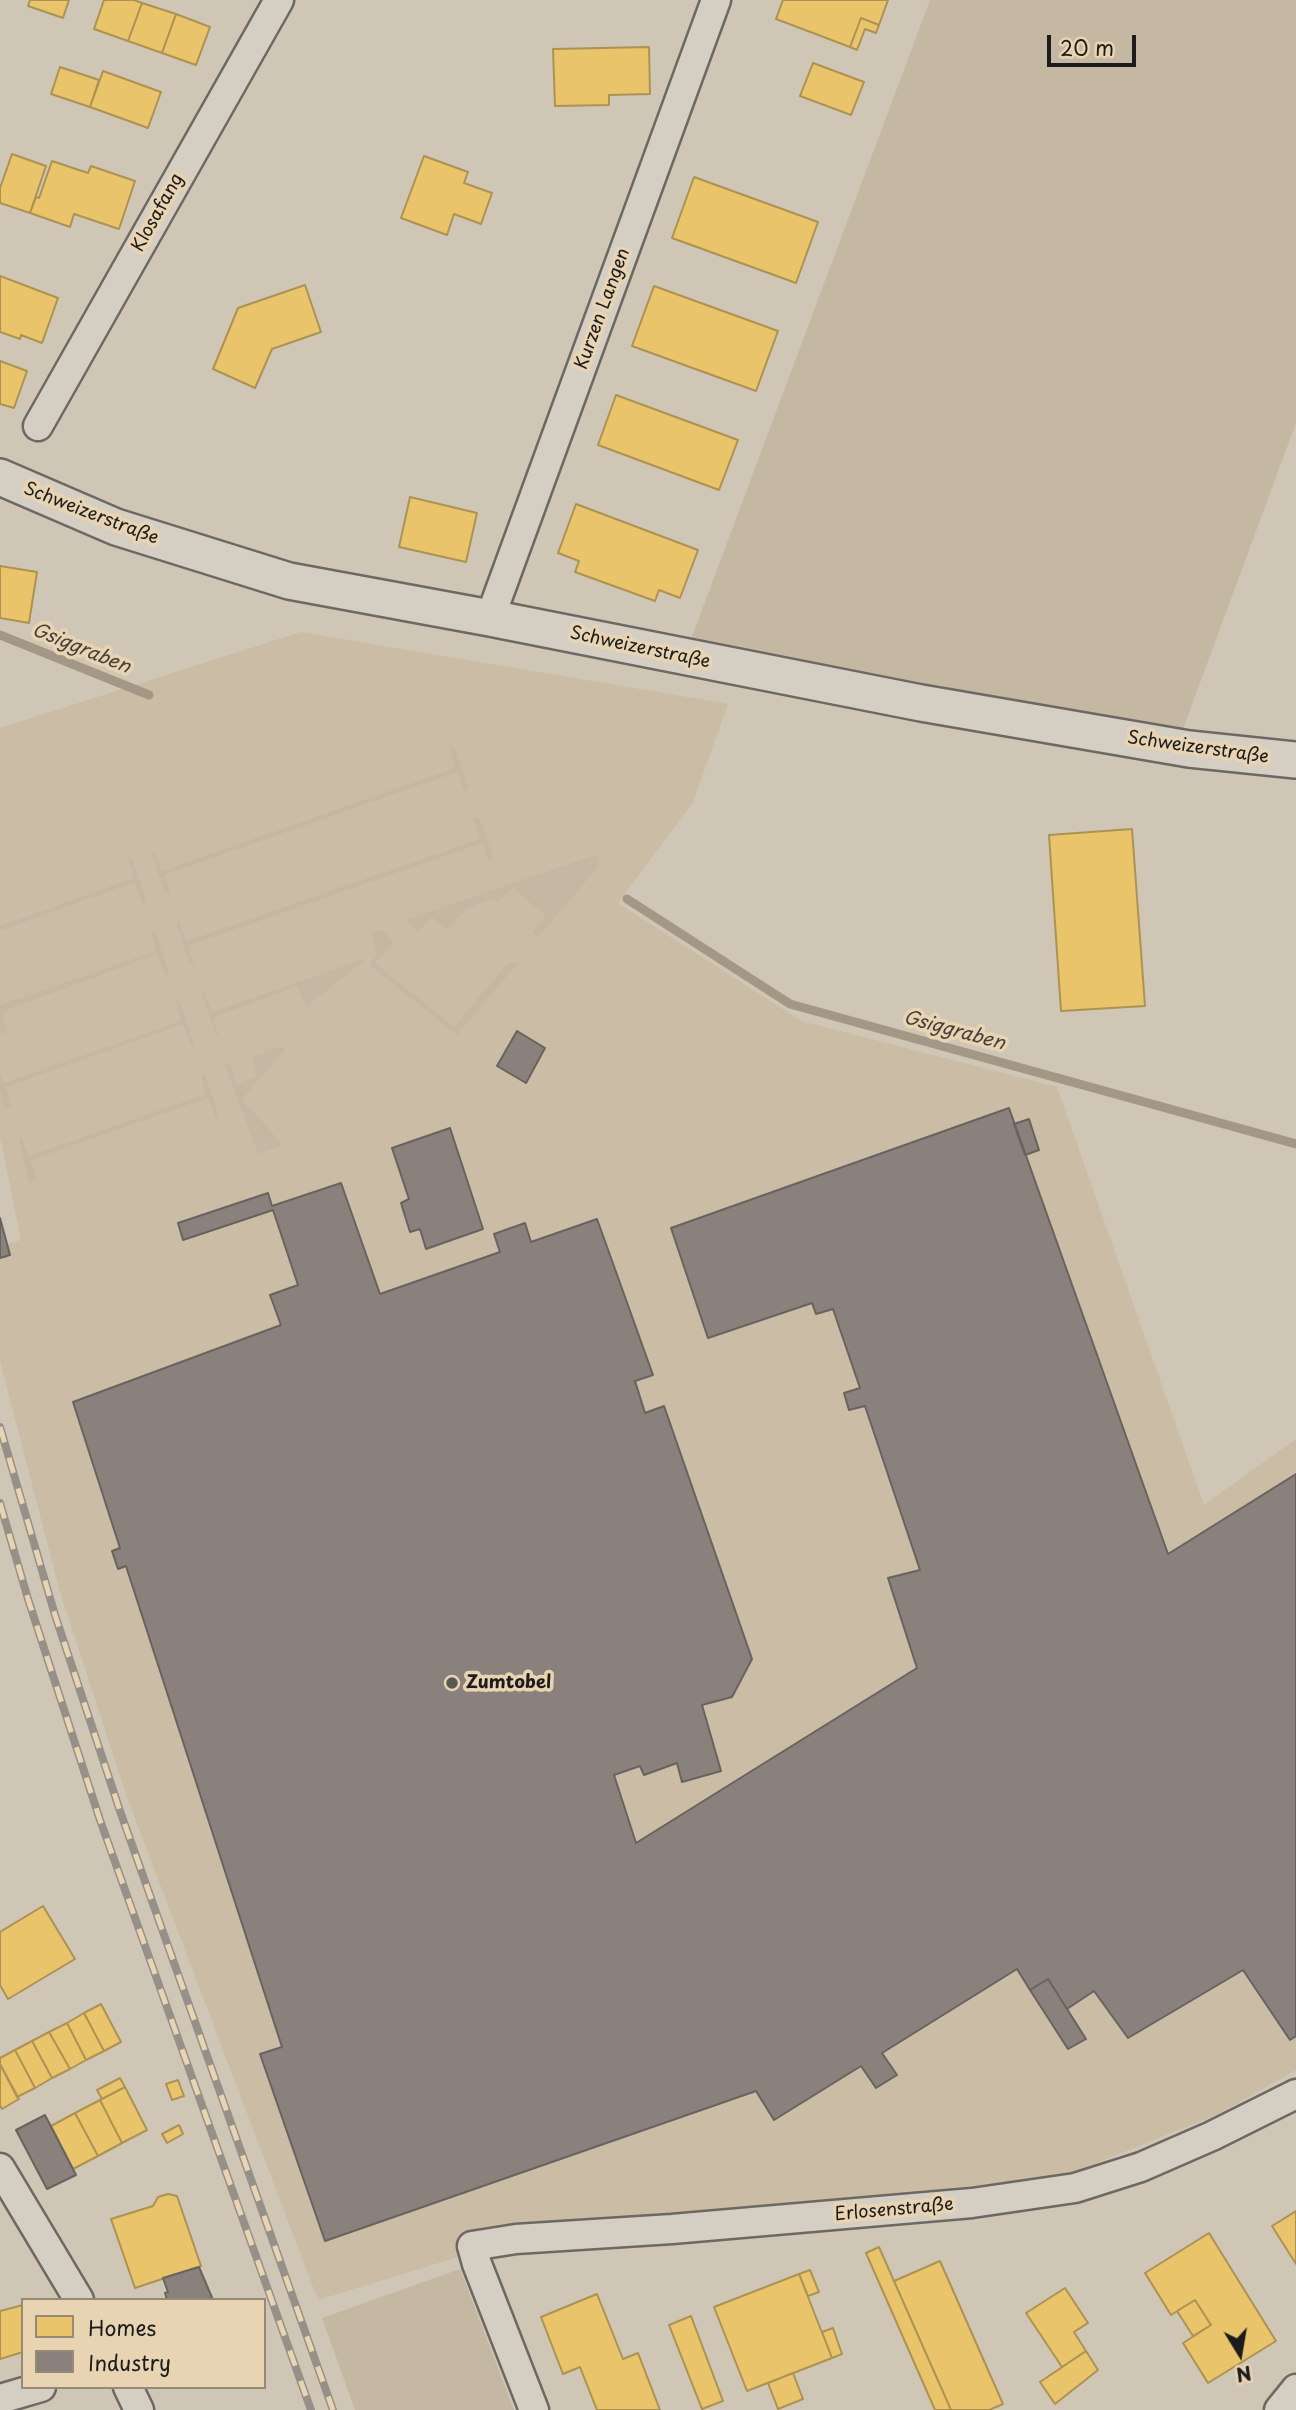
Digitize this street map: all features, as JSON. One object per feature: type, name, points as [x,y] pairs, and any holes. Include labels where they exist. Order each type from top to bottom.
[{"type":"street","name":"Klosafang","points":[[38,426],[279,0]]},
{"type":"street","name":"Kurzen Langen","points":[[490,618],[716,0]]},
{"type":"street","name":"Schweizerstraße","points":[[0,477],[116,527],[289,581],[921,703],[1189,749],[1296,760]]},
{"type":"street","name":"Erlosenstraße","points":[[534,2410],[472,2246],[516,2239],[672,2229],[972,2203],[1075,2188],[1141,2167],[1212,2136],[1296,2094]]},
{"type":"street","points":[[0,2168],[78,2298]]},
{"type":"street","points":[[0,2399],[34,2389]]},
{"type":"street","points":[[129,2389],[139,2410]]},
{"type":"street","points":[[1279,2410],[1296,2389]]},
{"type":"shaded area","points":[[930,0],[1296,0],[1296,423],[1180,737],[687,650]]},
{"type":"shaded area","points":[[301,632],[728,704],[693,802],[618,903],[801,1021],[1057,1087],[1204,1505],[1296,1439],[1296,2070],[1218,2114],[1062,2177],[562,2225],[318,2300],[128,1800],[60,1592],[0,1361],[0,1246],[21,1240],[0,1137],[0,728]]},
{"type":"shaded area","points":[[449,747],[455,748],[468,787],[464,792],[457,772],[164,875],[171,895],[165,893],[152,855],[154,851],[162,871],[455,768]]},
{"type":"shaded area","points":[[473,817],[480,819],[493,857],[489,863],[482,843],[188,946],[195,966],[190,963],[177,926],[179,921],[186,941],[480,839]]},
{"type":"shaded area","points":[[597,856],[598,867],[538,937],[532,933],[546,916],[513,888],[498,902],[492,898],[465,910],[447,930],[432,917],[418,931],[406,920]]},
{"type":"shaded area","points":[[128,857],[132,859],[146,900],[143,904],[135,882],[0,931],[0,926],[134,878]]},
{"type":"shaded area","points":[[151,930],[155,932],[169,973],[166,977],[157,954],[2,1012],[7,1032],[0,1034],[0,1005],[156,951]]},
{"type":"shaded area","points":[[381,930],[394,942],[375,963],[454,1027],[506,965],[518,963],[457,1035],[369,965],[377,955],[371,932]]},
{"type":"shaded area","points":[[367,958],[306,1007],[297,986],[213,1018],[217,1037],[202,995],[204,992],[212,1012]]},
{"type":"shaded area","points":[[176,1000],[180,1002],[194,1043],[191,1047],[183,1024],[6,1087],[12,1108],[4,1110],[0,1073],[4,1083],[181,1021]]},
{"type":"shaded area","points":[[284,1047],[284,1051],[242,1099],[283,1145],[258,1154],[225,1066],[230,1064],[237,1084],[257,1076],[252,1057]]},
{"type":"shaded area","points":[[201,1074],[205,1075],[219,1116],[216,1120],[208,1098],[31,1160],[37,1181],[29,1183],[19,1139],[21,1136],[29,1156],[206,1094]]},
{"type":"shaded area","points":[[460,2269],[514,2410],[355,2410],[322,2318]]},
{"type":"building: Homes","points":[[30,0],[69,0],[63,18],[28,6]]},
{"type":"building: Homes","points":[[104,0],[134,0],[142,3],[128,41],[94,29]]},
{"type":"building: Homes","points":[[783,0],[888,0],[879,25],[861,18],[850,47],[776,19]]},
{"type":"building: Homes","points":[[142,3],[176,14],[162,53],[128,41]]},
{"type":"building: Homes","points":[[176,14],[210,27],[196,65],[162,53]]},
{"type":"building: Homes","points":[[861,18],[879,25],[876,33],[865,29],[857,50],[850,47]]},
{"type":"building: Homes","points":[[649,47],[650,94],[609,95],[609,105],[555,106],[553,49]]},
{"type":"building: Homes","points":[[813,63],[864,82],[851,115],[800,96]]},
{"type":"building: Homes","points":[[60,67],[99,80],[90,107],[51,94]]},
{"type":"building: Homes","points":[[103,71],[161,92],[148,128],[90,107]]},
{"type":"building: Homes","points":[[12,154],[46,166],[30,213],[0,203],[0,188]]},
{"type":"building: Homes","points":[[424,156],[468,172],[464,183],[492,193],[481,224],[454,214],[447,235],[401,218]]},
{"type":"building: Homes","points":[[52,161],[88,173],[91,166],[135,181],[119,229],[74,214],[70,227],[30,213],[36,197],[39,198]]},
{"type":"building: Homes","points":[[694,177],[818,222],[796,283],[672,238]]},
{"type":"building: Homes","points":[[0,276],[58,298],[42,343],[21,335],[20,339],[0,332]]},
{"type":"building: Homes","points":[[305,285],[321,332],[272,349],[255,388],[213,369],[238,308]]},
{"type":"building: Homes","points":[[654,286],[778,331],[756,391],[632,346]]},
{"type":"building: Homes","points":[[0,361],[27,371],[14,408],[0,404]]},
{"type":"building: Homes","points":[[616,395],[738,440],[719,490],[598,445]]},
{"type":"building: Homes","points":[[410,497],[477,513],[466,562],[399,547]]},
{"type":"building: Homes","points":[[576,504],[698,550],[680,598],[659,590],[655,601],[575,572],[579,561],[558,553]]},
{"type":"building: Homes","points":[[0,566],[37,572],[29,623],[0,618]]},
{"type":"building: Homes","points":[[1132,829],[1145,1006],[1061,1011],[1049,835]]},
{"type":"building: Homes","points":[[43,1906],[75,1959],[8,1999],[0,1985],[0,1932]]},
{"type":"building: Homes","points":[[101,2004],[121,2042],[104,2051],[84,2013]]},
{"type":"building: Homes","points":[[84,2013],[104,2051],[86,2060],[67,2023]]},
{"type":"building: Homes","points":[[67,2023],[86,2060],[70,2069],[49,2032]]},
{"type":"building: Homes","points":[[49,2032],[70,2069],[52,2078],[32,2041]]},
{"type":"building: Homes","points":[[32,2041],[52,2078],[35,2088],[15,2050]]},
{"type":"building: Homes","points":[[15,2050],[35,2088],[17,2097],[0,2064],[0,2058]]},
{"type":"building: Homes","points":[[0,2064],[19,2099],[2,2109],[0,2105]]},
{"type":"building: Homes","points":[[120,2078],[125,2087],[102,2099],[97,2090]]},
{"type":"building: Homes","points":[[178,2080],[184,2096],[172,2100],[166,2084]]},
{"type":"building: Homes","points":[[125,2087],[147,2130],[122,2143],[100,2100]]},
{"type":"building: Homes","points":[[100,2100],[122,2143],[98,2156],[75,2113]]},
{"type":"building: Homes","points":[[75,2113],[98,2156],[73,2169],[51,2126]]},
{"type":"building: Homes","points":[[179,2125],[183,2134],[167,2143],[162,2134]]},
{"type":"building: Homes","points":[[168,2194],[177,2196],[201,2266],[135,2288],[111,2219],[153,2206],[158,2197]]},
{"type":"building: Homes","points":[[1296,2211],[1296,2264],[1272,2226]]},
{"type":"building: Homes","points":[[1209,2233],[1276,2341],[1208,2383],[1183,2343],[1211,2325],[1195,2300],[1171,2315],[1145,2273]]},
{"type":"building: Homes","points":[[879,2247],[951,2410],[935,2410],[866,2253]]},
{"type":"building: Homes","points":[[940,2261],[1003,2404],[989,2410],[951,2410],[894,2281]]},
{"type":"building: Homes","points":[[810,2270],[819,2292],[808,2296],[799,2274]]},
{"type":"building: Homes","points":[[799,2274],[832,2358],[747,2391],[714,2307]]},
{"type":"building: Homes","points":[[1065,2288],[1088,2323],[1074,2332],[1086,2351],[1062,2367],[1026,2313]]},
{"type":"building: Homes","points":[[597,2294],[623,2359],[638,2353],[660,2410],[597,2410],[580,2367],[563,2374],[541,2317]]},
{"type":"building: Homes","points":[[1195,2300],[1211,2325],[1193,2336],[1177,2311]]},
{"type":"building: Homes","points":[[21,2306],[21,2353],[0,2359],[0,2311]]},
{"type":"building: Homes","points":[[691,2316],[723,2401],[702,2409],[669,2325]]},
{"type":"building: Homes","points":[[833,2328],[842,2354],[832,2358],[822,2332]]},
{"type":"building: Homes","points":[[1086,2351],[1098,2370],[1055,2404],[1040,2382]]},
{"type":"building: Homes","points":[[793,2373],[803,2399],[778,2409],[768,2383]]},
{"type":"building: Industry","points":[[517,1031],[545,1048],[526,1083],[497,1066]]},
{"type":"building: Industry","name":"Zumtobel","points":[[1009,1108],[1168,1554],[1296,1474],[1296,2036],[1290,2040],[1243,1970],[1128,2038],[1094,1991],[1067,2009],[1048,1979],[1030,1990],[1017,1969],[882,2053],[897,2075],[876,2088],[861,2066],[774,2120],[756,2091],[325,2241],[260,2054],[282,2047],[126,1566],[118,1569],[112,1551],[120,1548],[73,1402],[281,1325],[270,1295],[298,1285],[273,1210],[183,1240],[178,1223],[268,1193],[272,1206],[341,1183],[380,1294],[500,1252],[494,1234],[525,1223],[531,1242],[597,1219],[653,1375],[635,1381],[645,1413],[664,1406],[752,1659],[732,1697],[702,1705],[721,1771],[682,1782],[677,1763],[644,1775],[640,1766],[614,1775],[636,1843],[917,1668],[888,1578],[920,1570],[865,1406],[849,1410],[844,1393],[860,1388],[833,1309],[816,1314],[812,1303],[708,1338],[671,1228]]},
{"type":"building: Industry","points":[[1029,1119],[1039,1150],[1025,1155],[1014,1124]]},
{"type":"building: Industry","points":[[450,1128],[483,1229],[426,1249],[420,1229],[410,1232],[401,1203],[409,1199],[392,1148]]},
{"type":"building: Industry","points":[[0,1218],[10,1255],[0,1258]]},
{"type":"building: Industry","points":[[1048,1979],[1086,2039],[1068,2049],[1030,1990]]},
{"type":"building: Industry","points":[[45,2115],[76,2175],[47,2189],[16,2130]]},
{"type":"building: Industry","points":[[199,2267],[212,2298],[166,2298],[165,2293],[168,2292],[163,2278]]},
{"type":"waterway","name":"Gsiggraben","points":[[0,635],[149,695]]},
{"type":"waterway","name":"Gsiggraben","points":[[627,899],[790,1004],[1296,1144]]},
{"type":"railway","points":[[0,1427],[55,1615],[120,1811],[333,2410]]},
{"type":"railway","points":[[0,1503],[28,1599],[100,1820],[311,2410]]},
{"type":"place","name":"Zumtobel","points":[[452,1683]]}]
